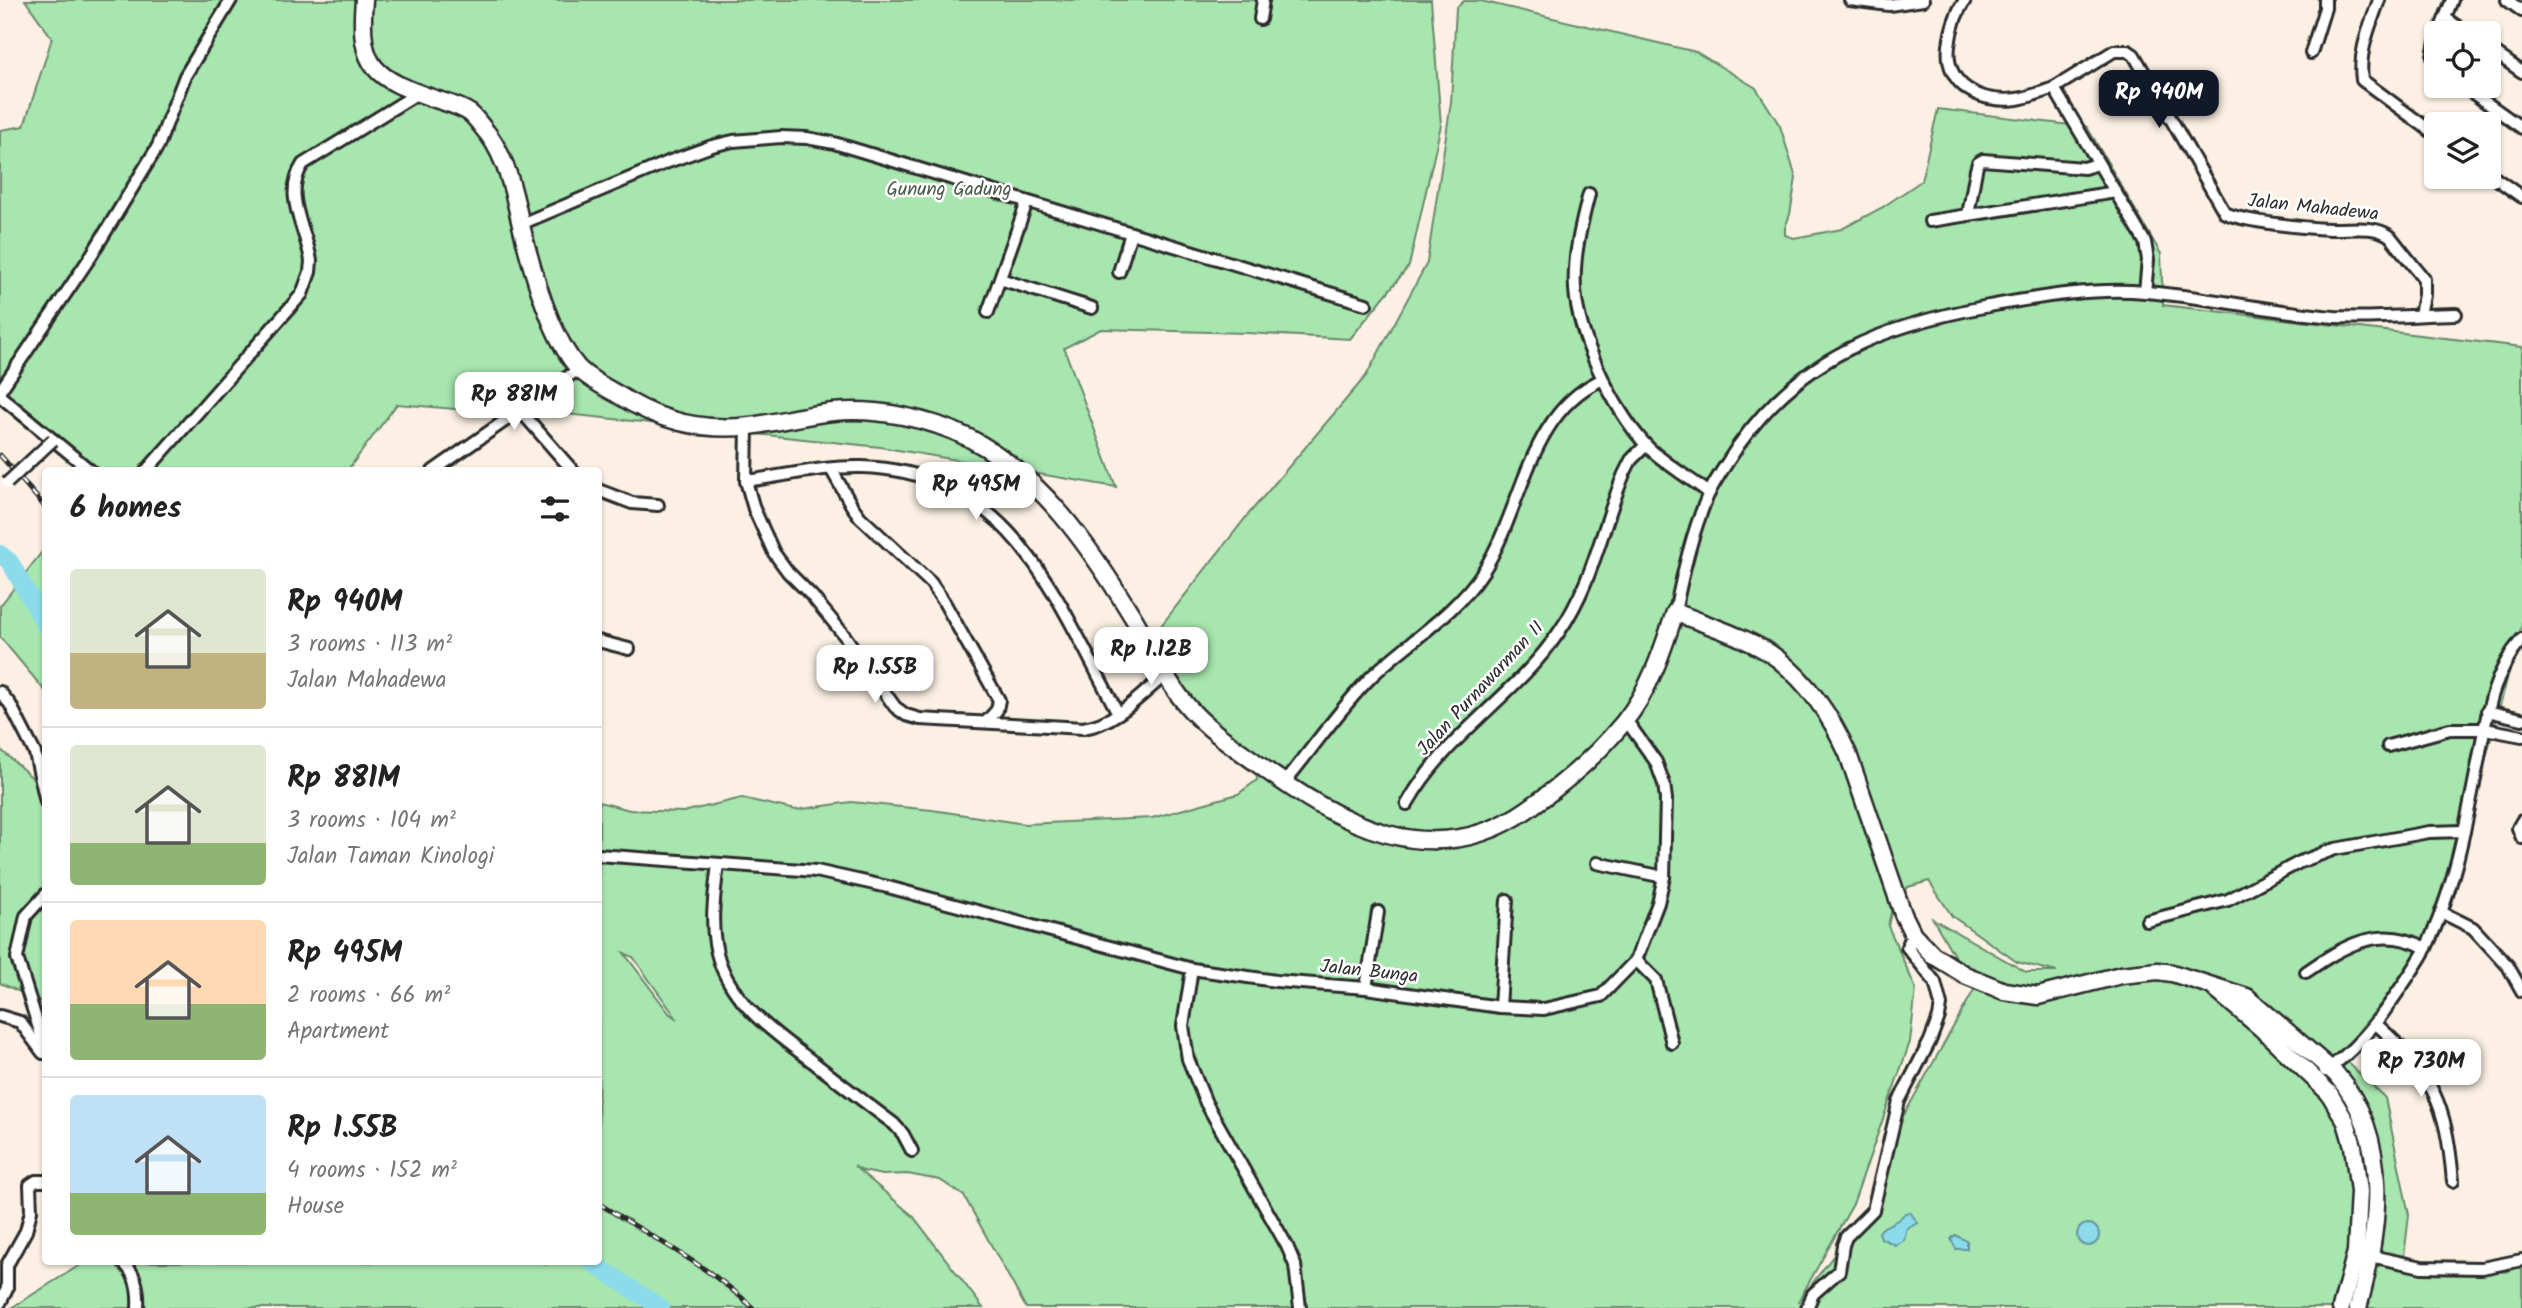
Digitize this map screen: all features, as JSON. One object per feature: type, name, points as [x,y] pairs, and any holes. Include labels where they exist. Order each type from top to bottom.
[{"type":"street","points":[[85,467],[0,394],[89,259],[158,146],[185,76],[230,0]]},
{"type":"street","points":[[364,0],[365,47],[370,61],[380,75],[418,93],[460,108],[476,118],[494,142],[514,191],[537,286],[559,337],[579,369],[639,408],[665,419],[706,426],[747,426],[827,413],[867,412],[903,416],[942,427],[1003,458],[1034,484],[1066,519],[1130,613],[1165,676],[1191,710],[1209,728],[1284,783],[1345,820],[1392,837],[1422,840],[1455,838],[1486,831],[1516,817],[1550,793],[1626,720],[1659,659],[1675,612],[1689,550],[1709,493],[1725,466],[1757,420],[1783,394],[1829,360],[1882,332],[1926,318],[2012,302],[2081,293],[2145,292],[2336,317],[2456,314]]},
{"type":"street","points":[[1260,19],[1263,0]]},
{"type":"street","points":[[1850,0],[1889,5],[1923,0]]},
{"type":"street","points":[[1965,0],[1952,29],[1948,51],[1951,69],[1960,84],[1980,96],[2004,100],[2031,96],[2054,88],[2148,251],[2145,292]]},
{"type":"street","points":[[2311,53],[2325,0]]},
{"type":"street","points":[[2379,0],[2363,47],[2360,66],[2362,80],[2424,126]]},
{"type":"street","points":[[2444,21],[2452,0]]},
{"type":"street","points":[[2507,0],[2522,11]]},
{"type":"street","points":[[2445,18],[2449,21]]},
{"type":"street","name":"Jalan Mahadewa","points":[[2054,88],[2114,51],[2128,51],[2134,55],[2225,213],[2239,218],[2323,229],[2371,229],[2384,232],[2424,279],[2420,315]]},
{"type":"street","points":[[2501,57],[2522,72]]},
{"type":"street","points":[[150,467],[302,294],[311,261],[293,194],[295,178],[303,164],[418,93]]},
{"type":"street","points":[[2480,98],[2522,128]]},
{"type":"street","points":[[521,224],[712,146],[733,141],[807,138],[834,143],[1366,304]]},
{"type":"street","points":[[1968,215],[1976,170],[1978,163],[1983,160],[2084,168],[2098,164]]},
{"type":"street","points":[[2501,182],[2522,197]]},
{"type":"street","points":[[1930,221],[2116,192]]},
{"type":"street","points":[[1589,194],[1578,246],[1575,289],[1578,310],[1601,380],[1646,445],[1709,493]]},
{"type":"street","points":[[988,312],[1027,202]]},
{"type":"street","points":[[1119,272],[1131,233]]},
{"type":"street","points":[[1000,279],[1093,308]]},
{"type":"street","points":[[439,467],[579,369]]},
{"type":"street","points":[[1284,783],[1370,679],[1449,610],[1474,584],[1492,557],[1549,428],[1571,398],[1584,387],[1601,380]]},
{"type":"street","points":[[519,409],[570,467]]},
{"type":"street","points":[[747,426],[746,481],[754,509],[774,553],[844,635],[895,707],[906,715],[920,719],[1083,728],[1102,724],[1165,676]]},
{"type":"street","points":[[3,479],[53,440]]},
{"type":"street","name":"Jalan Purnawarman II","points":[[1407,804],[1436,761],[1515,684],[1559,632],[1589,576],[1624,474],[1631,460],[1646,445]]},
{"type":"street","points":[[746,481],[860,467],[909,473],[957,491],[983,506],[1018,541],[1045,580],[1118,713]]},
{"type":"street","points":[[831,469],[860,517],[918,569],[944,602],[997,695],[997,709],[986,722]]},
{"type":"street","points":[[602,492],[632,503],[658,505]]},
{"type":"street","points":[[1675,612],[1756,646],[1777,658],[1803,683],[1823,708],[1848,754],[1903,914],[1913,934],[1948,966],[1994,987],[2038,996],[2140,971],[2172,973],[2215,989],[2247,997],[2330,1068],[2357,1106],[2371,1143],[2377,1188],[2363,1254],[2358,1308]]},
{"type":"street","points":[[2314,1079],[2351,1053],[2376,1024],[2426,948],[2441,912],[2464,831],[2494,685],[2522,639]]},
{"type":"street","points":[[602,642],[629,649]]},
{"type":"street","points":[[0,692],[10,704],[35,753],[42,785]]},
{"type":"street","points":[[2487,711],[2522,719]]},
{"type":"street","name":"Jalan Bunga","points":[[602,855],[816,871],[888,887],[1192,969],[1276,981],[1366,988],[1500,1007],[1544,1009],[1601,996],[1636,960],[1658,903],[1664,877],[1664,783],[1656,762],[1626,720]]},
{"type":"street","points":[[2388,746],[2450,729],[2485,729],[2522,736]]},
{"type":"street","points":[[2522,821],[2518,828],[2522,838]]},
{"type":"street","points":[[2147,921],[2228,900],[2300,862],[2335,849],[2429,832],[2464,831]]},
{"type":"street","points":[[1597,863],[1664,877]]},
{"type":"street","points":[[718,864],[713,906],[715,939],[720,963],[735,989],[771,1031],[894,1125],[912,1151]]},
{"type":"street","points":[[42,898],[26,916],[17,958],[42,1040]]},
{"type":"street","points":[[1500,1007],[1507,900]]},
{"type":"street","points":[[1366,988],[1378,912]]},
{"type":"street","points":[[2441,912],[2473,928],[2508,966],[2522,991]]},
{"type":"street","points":[[1807,1308],[1814,1294],[1839,1271],[1846,1237],[1873,1210],[1899,1101],[1930,1041],[1939,1017],[1941,1006],[1935,982],[1908,947],[1913,934]]},
{"type":"street","points":[[2306,972],[2342,949],[2369,939],[2404,939],[2426,948]]},
{"type":"street","points":[[1636,960],[1656,980],[1672,1043]]},
{"type":"street","points":[[1192,969],[1183,1014],[1182,1036],[1188,1059],[1206,1103],[1287,1245],[1295,1265],[1300,1308]]},
{"type":"street","points":[[2215,989],[2261,1028],[2329,1093],[2346,1122],[2353,1146],[2359,1191],[2363,1254],[2341,1308]]},
{"type":"street","points":[[0,1016],[20,1022],[42,1048]]},
{"type":"street","points":[[2376,1024],[2407,1051],[2435,1092],[2449,1137],[2453,1181]]},
{"type":"street","points":[[0,1303],[7,1289],[7,1265],[26,1231],[31,1211],[30,1185],[42,1181]]},
{"type":"street","points":[[2363,1254],[2423,1266],[2482,1268],[2522,1261]]},
{"type":"street","points":[[126,1265],[136,1283],[138,1308]]},
{"type":"green space","name":"Gunung Gadung","points":[[25,0],[1431,0],[1441,125],[1409,266],[1350,339],[1101,329],[1064,348],[1116,487],[880,447],[519,409],[502,413],[397,404],[350,467],[93,467],[0,405],[0,130],[24,126],[52,38]]},
{"type":"green space","points":[[1464,1],[1481,1],[1696,52],[1756,88],[1780,126],[1796,178],[1785,228],[1785,235],[1794,238],[1842,229],[1883,207],[1921,181],[1938,109],[2087,127],[2161,254],[2163,305],[2522,347],[2522,624],[2459,857],[2419,956],[2345,1048],[2338,1053],[2385,1098],[2409,1215],[2403,1265],[2506,1272],[2522,1266],[2522,1308],[1026,1308],[964,1196],[940,1180],[907,1174],[882,1175],[854,1166],[913,1216],[983,1308],[11,1308],[80,1265],[602,1265],[602,803],[630,810],[683,812],[742,798],[796,810],[851,802],[932,810],[1025,824],[1152,818],[1238,794],[1257,780],[1256,769],[1147,651],[1153,636],[1247,516],[1366,376],[1427,263],[1451,102],[1456,8]],"holes":[[[1929,881],[1952,916],[2017,962],[2057,972],[2026,972],[1933,919],[1974,990],[1901,1120],[1883,1191],[1798,1302],[1853,1204],[1910,1042],[1916,989],[1888,926],[1893,903],[1908,887]],[[624,953],[633,957],[677,1019],[669,1013]]]},
{"type":"green space","points":[[42,552],[42,687],[0,637],[0,606]]},
{"type":"green space","points":[[0,749],[42,786],[42,1002],[0,983]]},
{"type":"water","points":[[1910,1212],[1918,1223],[1907,1228],[1904,1240],[1895,1245],[1881,1238],[1879,1232],[1885,1226]]},
{"type":"water","points":[[2088,1224],[2096,1227],[2099,1235],[2096,1243],[2088,1246],[2080,1243],[2077,1235],[2080,1227]]},
{"type":"water","points":[[1955,1235],[1967,1241],[1967,1249],[1956,1249],[1951,1239]]},
{"type":"waterway","points":[[0,554],[10,562],[42,619]]},
{"type":"waterway","points":[[596,1265],[661,1308]]},
{"type":"railway","points":[[0,455],[42,503]]},
{"type":"railway","points":[[602,1205],[698,1265],[753,1308]]}]
